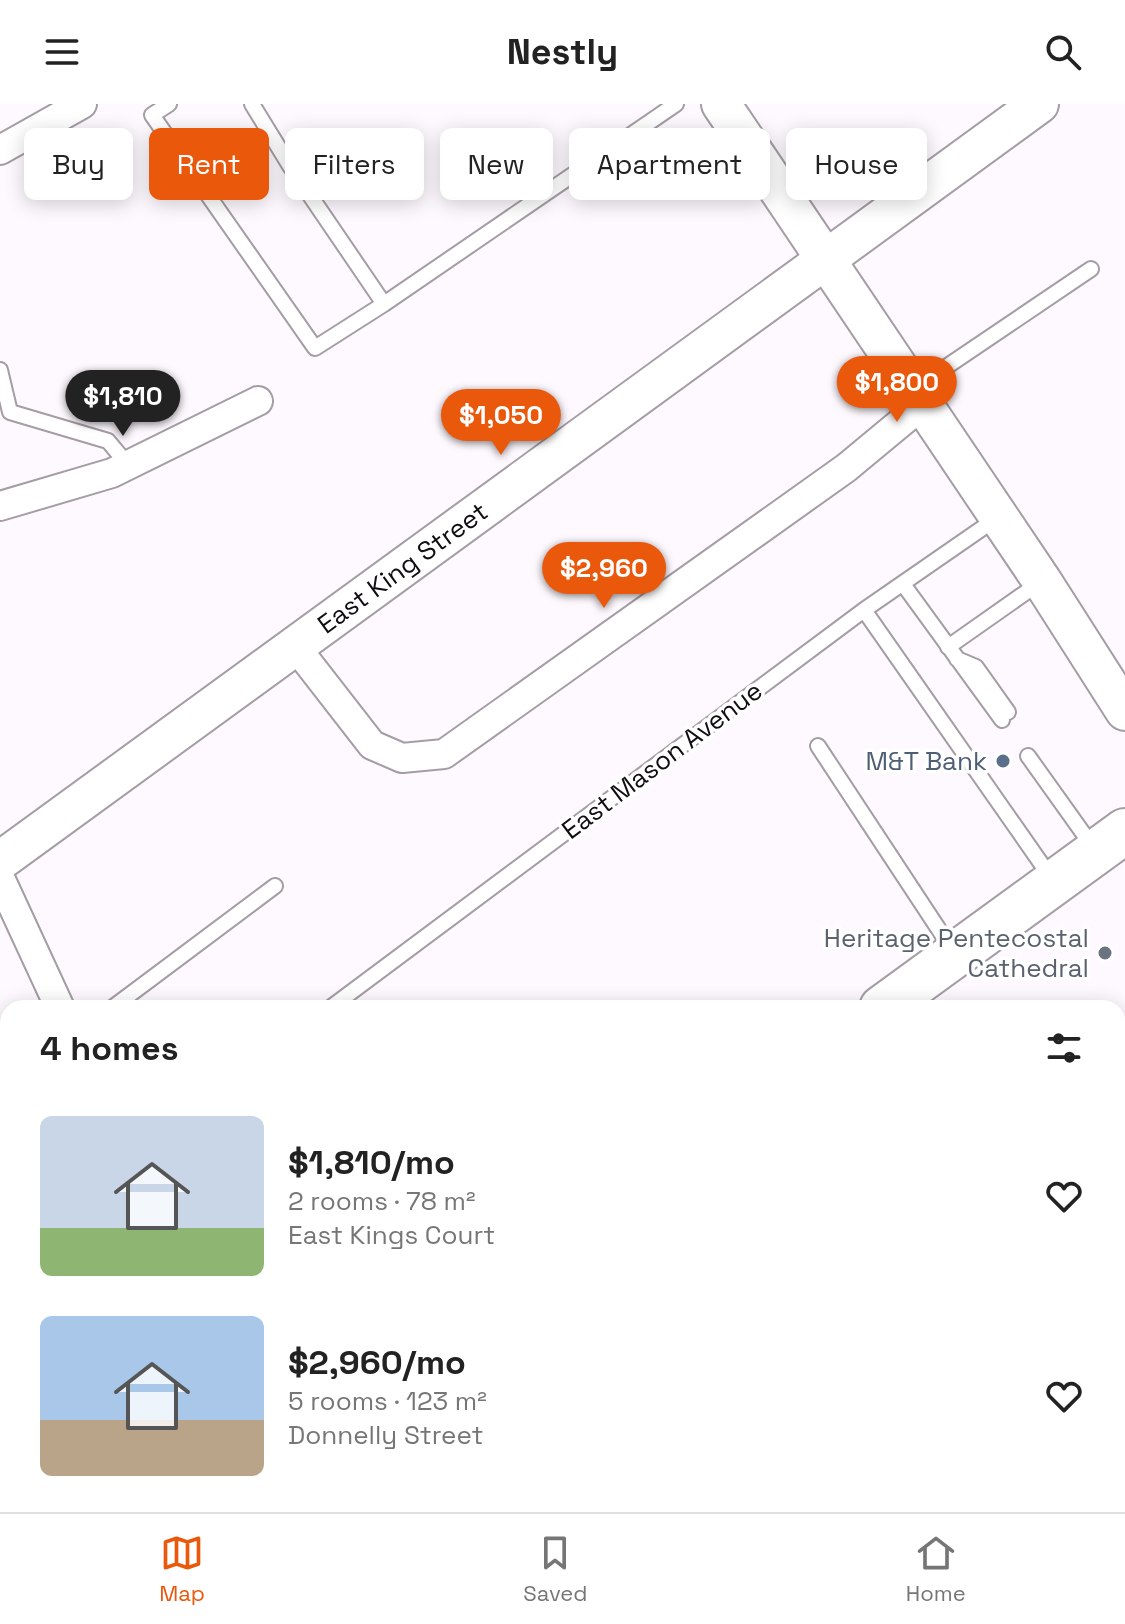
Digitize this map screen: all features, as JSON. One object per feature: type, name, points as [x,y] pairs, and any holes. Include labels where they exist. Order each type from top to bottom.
[{"type":"main road","points":[[893,1000],[1111,842]]},
{"type":"street","points":[[0,150],[82,104]]},
{"type":"street","points":[[721,104],[1042,581],[1125,711]]},
{"type":"street","name":"East King Street","points":[[0,861],[1039,104]]},
{"type":"street","points":[[295,646],[372,745],[402,758],[444,754],[846,468],[917,398]]},
{"type":"street","points":[[0,506],[128,465],[258,401]]},
{"type":"street","points":[[0,878],[56,1000]]},
{"type":"lane","points":[[169,104],[152,115],[315,348],[676,104]]},
{"type":"lane","points":[[252,104],[290,166],[384,304]]},
{"type":"lane","points":[[917,398],[1091,269]]},
{"type":"lane","points":[[0,370],[10,412],[108,441],[128,465]]},
{"type":"lane","name":"East Mason Avenue","points":[[341,1000],[864,610],[998,518]]},
{"type":"lane","points":[[952,653],[1042,581]]},
{"type":"lane","points":[[903,584],[952,653],[1006,718]]},
{"type":"lane","points":[[864,610],[1055,883]]},
{"type":"lane","points":[[818,746],[955,955]]},
{"type":"lane","points":[[1032,753],[1039,756],[1040,772],[1111,842]]},
{"type":"lane","points":[[123,1000],[275,886]]},
{"type":"place","name":"M&T Bank","points":[[1003,761]]},
{"type":"place","name":"Heritage Pentecostal Cathedral","points":[[1105,953]]}]
